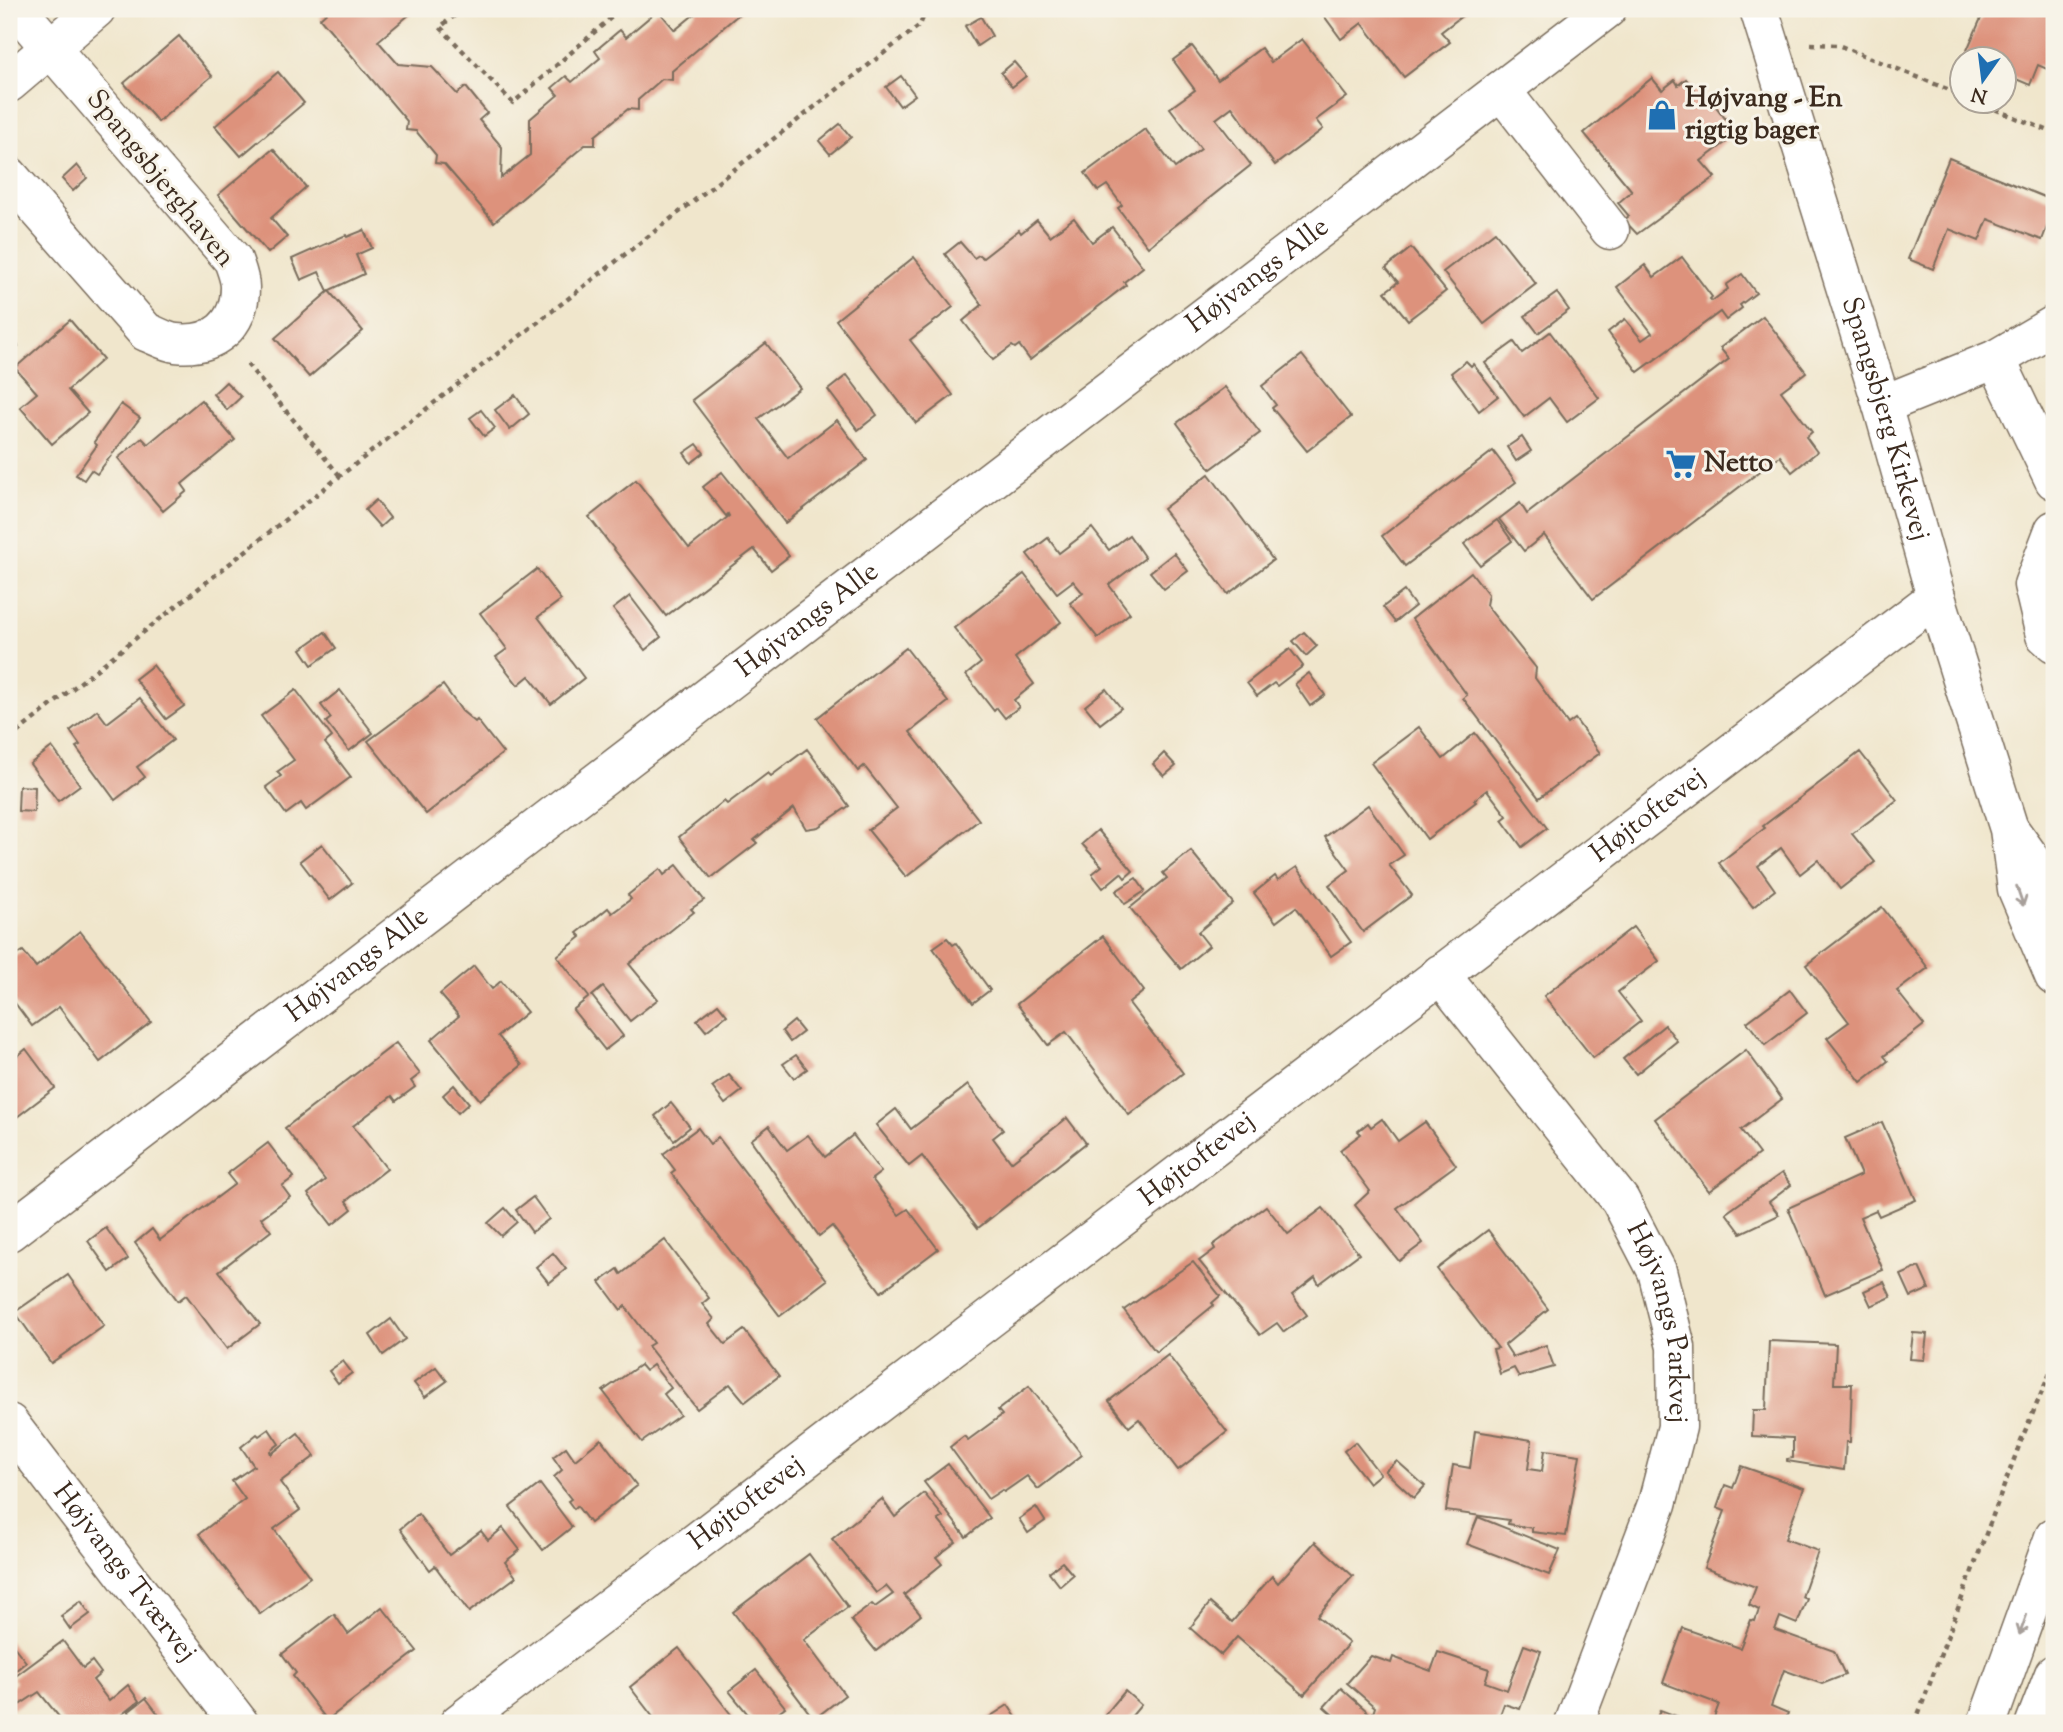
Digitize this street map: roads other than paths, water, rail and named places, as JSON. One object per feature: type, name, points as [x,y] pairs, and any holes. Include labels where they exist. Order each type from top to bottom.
[{"type":"street","name":"Spangsbjerghaven","points":[[9,176],[145,332],[174,343],[198,342],[221,334],[237,311],[240,285],[233,260],[17,9]]},
{"type":"street","points":[[9,83],[96,9]]},
{"type":"street","name":"Højvangs Alle","points":[[9,1232],[1607,9]]},
{"type":"street","name":"Spangsbjerg Kirkevej","points":[[1764,25],[1882,405],[1937,597],[2009,829],[2017,889],[2054,976]]},
{"type":"street","points":[[1501,90],[1610,230]]},
{"type":"street","points":[[1882,405],[1996,359],[2054,324]]},
{"type":"street","points":[[1996,359],[2054,480]]},
{"type":"street","points":[[2054,530],[2033,584],[2045,635],[2054,643]]},
{"type":"street","name":"Højtoftevej","points":[[459,1723],[1937,597]]},
{"type":"street","name":"Spangsbjerg Kirkevej","points":[[2009,829],[2054,891]]},
{"type":"street","name":"Højvangs Parkvej","points":[[1440,974],[1620,1200],[1657,1271],[1676,1347],[1676,1427],[1657,1504],[1574,1723]]},
{"type":"street","name":"Højvangs Tværvej","points":[[9,1423],[239,1723]]},
{"type":"street","points":[[1987,1723],[2054,1537]]},
{"type":"street","points":[[2035,1723],[2054,1674]]},
{"type":"place","name":"Højvang - En rigtig bager","points":[[1662,115]]},
{"type":"place","name":"Netto","points":[[1681,464]]}]
